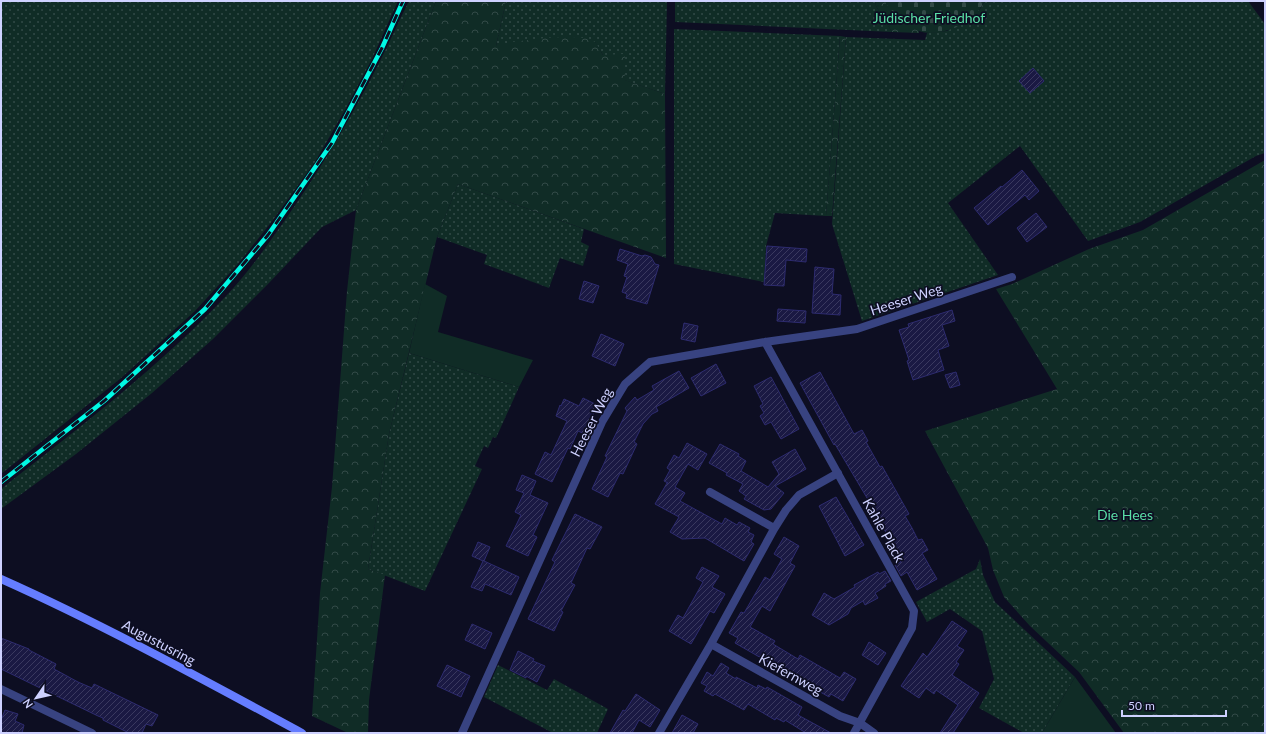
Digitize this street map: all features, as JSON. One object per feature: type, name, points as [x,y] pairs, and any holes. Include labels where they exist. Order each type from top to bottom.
[{"type":"main road","name":"Augustusring","points":[[1,579],[135,643],[302,733]]},
{"type":"street","name":"Heeser Weg","points":[[462,733],[602,422],[625,384],[650,362],[765,342],[857,329],[1012,277]]},
{"type":"street","name":"Kahle Plack","points":[[765,342],[914,611],[912,628],[854,733]]},
{"type":"street","points":[[659,733],[711,644],[774,528],[786,510],[799,495],[838,473]]},
{"type":"street","points":[[710,492],[774,528]]},
{"type":"street","name":"Kiefernweg","points":[[711,644],[840,716],[860,722]]},
{"type":"street","points":[[1,689],[92,733]]},
{"type":"street","points":[[860,722],[874,733]]},
{"type":"green space","points":[[1,1],[398,1],[372,59],[315,162],[273,220],[238,264],[195,311],[120,379],[1,474]]},
{"type":"green space","points":[[409,1],[436,1],[356,210],[322,227],[213,339],[152,393],[76,454],[1,509],[1,489],[89,420],[146,372],[201,322],[249,269],[296,204],[333,146],[367,86]]},
{"type":"green space","points":[[436,1],[506,1],[496,46],[500,44],[534,39],[576,37],[587,39],[595,42],[603,55],[625,54],[625,80],[665,94],[666,258],[458,184],[437,237],[389,434],[368,569],[385,575],[369,700],[368,733],[348,733],[312,716],[320,593],[332,487],[347,291],[356,210]]},
{"type":"green space","points":[[506,1],[667,1],[665,94],[624,80],[603,55],[595,42],[496,46]]},
{"type":"green space","points":[[675,1],[875,1],[876,6],[892,32],[675,22]]},
{"type":"green space","points":[[875,1],[884,1],[900,18],[919,31],[919,33],[892,32],[876,6]]},
{"type":"green space","name":"Jüdischer Friedhof","points":[[884,1],[985,1],[974,16],[967,22],[947,30],[925,33],[910,26]]},
{"type":"green space","points":[[985,1],[1248,1],[1265,24],[1265,153],[1256,156],[1140,222],[1088,241],[1020,146],[948,203],[998,275],[862,321],[832,224],[846,37],[925,40],[927,33],[947,31],[980,9]]},
{"type":"green space","points":[[674,29],[840,36],[826,216],[775,213],[766,246],[764,282],[674,264]]},
{"type":"green space","points":[[840,36],[846,37],[832,216],[826,216]]},
{"type":"green space","name":"Die Hees","points":[[1265,160],[1265,733],[1124,733],[1079,672],[1030,626],[1004,597],[993,570],[988,548],[925,431],[1057,389],[996,289],[1012,284],[1089,249],[1143,230]]},
{"type":"green space","points":[[458,184],[584,229],[581,242],[589,246],[583,266],[560,258],[549,288],[484,264],[487,255],[437,237]]},
{"type":"green space","points":[[425,284],[447,296],[438,332],[533,360],[519,387],[409,353]]},
{"type":"green space","points":[[409,353],[519,387],[496,438],[493,437],[488,448],[484,446],[475,466],[482,469],[425,591],[368,569],[389,434]]},
{"type":"green space","points":[[980,559],[983,575],[995,602],[1075,677],[1042,733],[1024,733],[979,708],[994,679],[982,631],[950,609],[927,622],[916,602],[976,569]]},
{"type":"green space","points":[[498,665],[547,690],[554,679],[608,709],[597,733],[553,733],[484,697]]},
{"type":"green space","points":[[1075,677],[1116,733],[1042,733]]},
{"type":"building","points":[[1033,68],[1044,81],[1030,93],[1019,81]]},
{"type":"building","points":[[1022,170],[1039,191],[1029,200],[1025,195],[988,225],[974,208]]},
{"type":"building","points":[[1036,213],[1047,227],[1027,242],[1017,228]]},
{"type":"building","points":[[767,246],[807,249],[806,262],[786,260],[784,286],[764,285]]},
{"type":"building","points":[[620,249],[642,256],[645,255],[651,257],[655,264],[659,265],[647,304],[626,298],[627,294],[622,292],[627,277],[624,276],[628,264],[617,260]]},
{"type":"building","points":[[815,267],[834,269],[832,294],[841,295],[840,315],[812,313]]},
{"type":"building","points":[[584,281],[599,286],[593,303],[579,299]]},
{"type":"building","points":[[778,309],[806,311],[805,323],[777,321]]},
{"type":"building","points":[[952,310],[955,321],[942,325],[949,346],[938,350],[944,370],[913,380],[907,361],[909,360],[899,330],[909,327],[908,324]]},
{"type":"building","points":[[684,323],[698,326],[695,342],[681,339]]},
{"type":"building","points":[[601,334],[624,344],[615,366],[592,356]]},
{"type":"building","points":[[716,364],[726,383],[701,396],[691,378]]},
{"type":"building","points":[[679,371],[689,388],[656,407],[658,411],[652,414],[643,424],[634,442],[637,444],[623,474],[620,473],[608,497],[592,489],[607,457],[605,456],[627,411],[625,408],[635,397],[637,400],[654,390],[652,386]]},
{"type":"building","points":[[820,372],[854,434],[862,430],[868,441],[866,442],[880,467],[882,466],[909,514],[905,516],[918,540],[922,539],[928,550],[922,553],[937,579],[917,590],[907,572],[901,576],[895,565],[901,562],[889,541],[890,540],[870,503],[835,444],[834,445],[800,383]]},
{"type":"building","points":[[956,372],[960,385],[950,388],[945,375]]},
{"type":"building","points":[[771,377],[799,429],[781,439],[771,422],[765,425],[760,416],[764,413],[760,406],[763,404],[754,386]]},
{"type":"building","points":[[583,398],[597,405],[585,434],[578,431],[552,482],[535,474],[545,452],[551,455],[567,421],[556,416],[560,405],[561,406],[564,399],[579,406]]},
{"type":"building","points":[[687,443],[707,454],[698,470],[688,464],[675,487],[685,493],[680,501],[722,524],[725,518],[737,525],[739,522],[750,528],[748,532],[754,535],[751,542],[754,544],[744,561],[705,538],[682,539],[670,532],[679,517],[655,504],[668,483],[664,481],[670,470],[667,468],[674,455],[679,458]]},
{"type":"building","points":[[720,444],[739,454],[738,456],[746,461],[741,471],[768,487],[779,474],[772,462],[795,449],[806,469],[775,486],[784,493],[771,509],[764,510],[744,499],[746,496],[739,491],[743,484],[726,475],[727,473],[709,463]]},
{"type":"building","points":[[522,475],[536,481],[530,495],[548,503],[533,535],[537,537],[528,556],[506,546],[521,515],[515,512],[524,493],[516,490]]},
{"type":"building","points":[[836,497],[864,545],[845,556],[819,506]]},
{"type":"building","points":[[575,514],[602,527],[590,549],[587,548],[571,583],[575,585],[561,611],[563,612],[554,631],[528,619],[555,562],[552,560]]},
{"type":"building","points":[[784,537],[799,546],[790,563],[795,566],[770,611],[762,606],[750,627],[775,641],[773,644],[798,659],[800,655],[840,678],[844,672],[856,679],[843,701],[831,694],[829,697],[735,643],[738,638],[729,633],[741,612],[744,613],[765,577],[770,580],[782,559],[774,554]]},
{"type":"building","points":[[478,542],[490,547],[484,561],[519,577],[511,595],[485,584],[482,591],[471,587],[483,561],[472,556]]},
{"type":"building","points":[[702,567],[719,576],[712,587],[725,594],[714,613],[710,611],[691,644],[669,631],[678,615],[683,618],[703,582],[696,578]]},
{"type":"building","points":[[885,571],[891,581],[875,593],[878,598],[865,605],[863,601],[851,608],[848,614],[829,625],[812,615],[824,593],[834,599],[855,587],[854,585],[878,572],[879,574]]},
{"type":"building","points":[[952,621],[967,631],[957,646],[964,650],[956,662],[959,664],[952,675],[979,693],[953,733],[940,733],[958,705],[936,690],[934,694],[926,688],[919,698],[901,686],[923,653],[927,657]]},
{"type":"building","points":[[472,624],[492,633],[485,649],[465,640]]},
{"type":"building","points":[[1,638],[29,649],[56,664],[54,669],[78,682],[92,688],[94,684],[158,715],[152,726],[146,724],[142,733],[129,733],[103,720],[103,718],[1,669]]},
{"type":"building","points":[[869,642],[886,653],[878,665],[862,655]]},
{"type":"building","points":[[518,651],[534,659],[533,661],[545,666],[537,682],[510,670]]},
{"type":"building","points":[[721,663],[729,668],[726,673],[736,679],[736,677],[757,688],[758,685],[766,689],[767,687],[802,707],[798,715],[831,733],[806,733],[785,720],[784,722],[776,718],[775,720],[748,704],[744,710],[715,694],[713,696],[704,691],[707,686],[701,683],[707,672],[713,676]]},
{"type":"building","points":[[447,665],[470,676],[461,697],[437,686]]},
{"type":"building","points":[[636,694],[660,710],[650,727],[639,720],[632,733],[610,733],[623,710],[625,711]]},
{"type":"building","points":[[5,710],[18,714],[15,721],[24,725],[22,733],[1,733],[1,720]]},
{"type":"building","points":[[682,715],[698,724],[693,733],[672,733]]},
{"type":"railway","points":[[1,482],[104,401],[205,309],[268,235],[332,143],[382,48],[403,1]]}]
